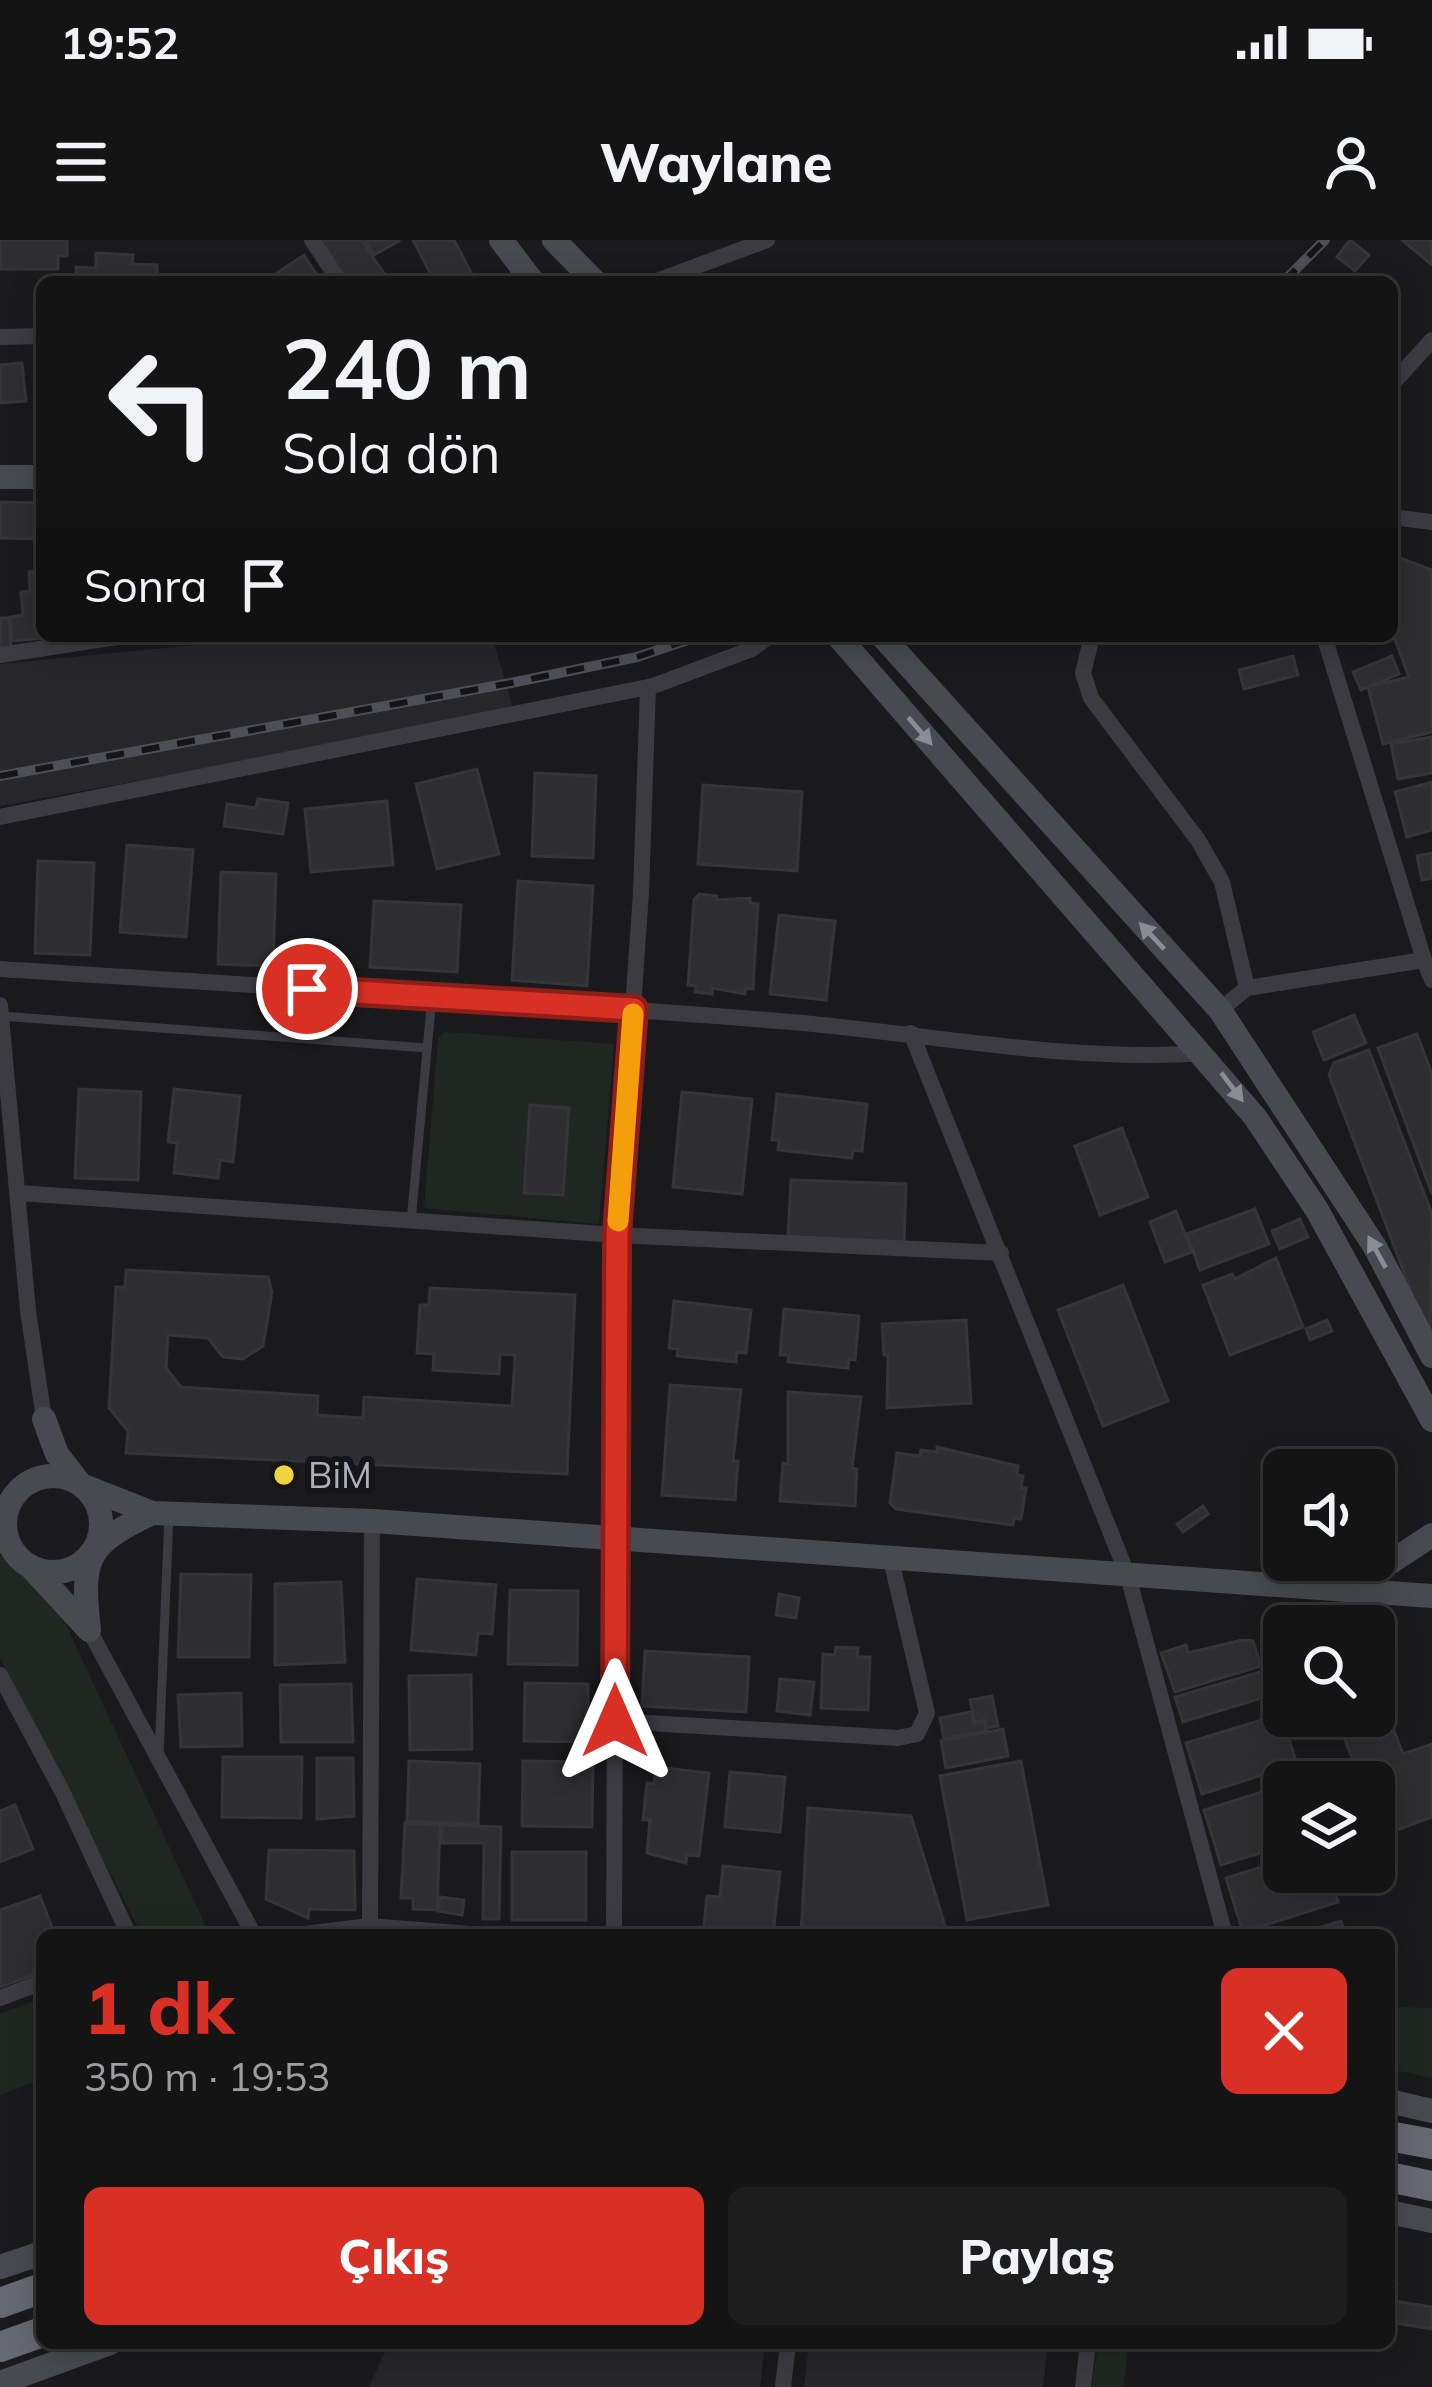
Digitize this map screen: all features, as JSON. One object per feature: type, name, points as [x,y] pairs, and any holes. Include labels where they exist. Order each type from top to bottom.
[{"type":"highway","points":[[1395,2137],[1432,2144]]},
{"type":"highway","points":[[1395,2178],[1432,2186]]},
{"type":"highway","points":[[0,2303],[36,2290]]},
{"type":"highway","points":[[0,2347],[36,2334]]},
{"type":"main road","points":[[501,240],[528,276]]},
{"type":"main road","points":[[554,240],[585,276]]},
{"type":"main road","points":[[0,477],[36,477]]},
{"type":"main road","points":[[844,642],[1204,1053],[1317,1210],[1432,1420]]},
{"type":"main road","points":[[887,642],[926,691],[1220,1010],[1375,1247],[1432,1356]]},
{"type":"main road","points":[[44,1419],[57,1454],[93,1497],[101,1528],[88,1557],[84,1582],[89,1630]]},
{"type":"main road","points":[[44,1419],[38,1469],[11,1495],[4,1538],[89,1630]]},
{"type":"main road","points":[[11,1495],[51,1476],[160,1514],[372,1521],[1432,1596]]},
{"type":"main road","points":[[29,1565],[60,1571],[88,1557],[106,1537],[160,1514]]},
{"type":"main road","points":[[1326,1590],[1390,1562],[1432,1535]]},
{"type":"main road","points":[[1395,2102],[1432,2111]]},
{"type":"main road","points":[[1395,2213],[1432,2221]]},
{"type":"main road","points":[[0,2267],[36,2255]]},
{"type":"main road","points":[[0,2383],[94,2349]]},
{"type":"street","points":[[312,240],[336,276]]},
{"type":"street","points":[[670,276],[767,240]]},
{"type":"street","points":[[0,337],[36,336]]},
{"type":"street","points":[[1398,377],[1432,340]]},
{"type":"street","points":[[1398,519],[1432,522]]},
{"type":"street","points":[[0,655],[84,642]]},
{"type":"street","points":[[0,817],[648,687],[752,650],[762,642]]},
{"type":"street","points":[[1091,642],[1084,673],[1091,698],[1198,840],[1222,882],[1247,988]]},
{"type":"street","points":[[1326,642],[1432,980]]},
{"type":"street","points":[[614,1929],[617,1234],[634,1009],[648,687]]},
{"type":"street","points":[[1220,1010],[1247,988],[1428,961]]},
{"type":"street","points":[[0,969],[634,1009],[910,1033],[1122,1059],[1204,1053]]},
{"type":"street","points":[[0,1005],[44,1419]]},
{"type":"street","points":[[910,1033],[1128,1576],[1223,1929]]},
{"type":"street","points":[[19,1193],[617,1234],[1001,1253]]},
{"type":"street","points":[[370,1926],[372,1521]]},
{"type":"street","points":[[615,1721],[898,1738],[917,1734],[926,1713],[891,1560]]},
{"type":"street","points":[[89,1630],[251,1929]]},
{"type":"street","points":[[0,1675],[62,1791],[125,1929]]},
{"type":"street","points":[[345,1929],[407,1929]]},
{"type":"street","points":[[0,1998],[36,1984]]},
{"type":"street","points":[[783,2387],[787,2349]]},
{"type":"street","points":[[1083,2387],[1087,2349]]},
{"type":"lane","points":[[411,1221],[432,997]]},
{"type":"lane","points":[[1,1016],[427,1048]]},
{"type":"lane","points":[[159,1766],[160,1514]]},
{"type":"shaded area","points":[[229,642],[494,642],[514,712],[0,806],[0,664]]},
{"type":"shaded area","points":[[445,1032],[614,1044],[599,1224],[424,1208],[438,1039]]},
{"type":"shaded area","points":[[0,1555],[55,1601],[207,1929],[139,1929],[0,1658]]},
{"type":"shaded area","points":[[36,2000],[36,2081],[0,2095],[0,2014]]},
{"type":"shaded area","points":[[1395,2007],[1432,2008],[1432,2078],[1395,2070]]},
{"type":"shaded area","points":[[386,2349],[764,2349],[760,2387],[369,2387]]},
{"type":"shaded area","points":[[808,2349],[1047,2349],[1043,2387],[804,2387]]},
{"type":"shaded area","points":[[1097,2349],[1128,2349],[1123,2387],[1092,2387]]},
{"type":"building","points":[[0,240],[67,240],[67,256],[58,256],[58,269],[0,269]]},
{"type":"building","points":[[318,240],[361,240],[386,276],[344,276]]},
{"type":"building","points":[[365,240],[398,240],[399,241],[374,255]]},
{"type":"building","points":[[413,240],[454,240],[473,276],[432,276]]},
{"type":"building","points":[[1350,240],[1369,255],[1355,271],[1337,257]]},
{"type":"building","points":[[1402,240],[1431,240],[1432,265]]},
{"type":"building","points":[[96,253],[133,255],[132,264],[157,265],[157,276],[76,276],[76,267],[96,268]]},
{"type":"building","points":[[304,255],[317,276],[279,276]]},
{"type":"building","points":[[22,363],[26,401],[0,403],[0,365]]},
{"type":"building","points":[[0,502],[36,503],[36,539],[0,538]]},
{"type":"building","points":[[1398,557],[1432,570],[1432,732],[1383,744],[1368,687],[1409,677],[1396,642]]},
{"type":"building","points":[[36,571],[36,639],[12,641],[10,617],[23,615],[21,592],[30,591],[29,572]]},
{"type":"building","points":[[0,618],[9,618],[11,649],[0,650]]},
{"type":"building","points":[[1293,656],[1298,675],[1244,689],[1239,670]]},
{"type":"building","points":[[1392,656],[1399,674],[1361,690],[1353,672]]},
{"type":"building","points":[[1432,737],[1432,773],[1398,779],[1391,744]]},
{"type":"building","points":[[477,769],[499,854],[437,869],[416,784]]},
{"type":"building","points":[[535,773],[596,776],[593,858],[532,856]]},
{"type":"building","points":[[1432,782],[1432,830],[1407,837],[1395,792]]},
{"type":"building","points":[[703,785],[802,792],[797,871],[698,864]]},
{"type":"building","points":[[258,799],[288,803],[283,834],[224,826],[227,804],[256,808]]},
{"type":"building","points":[[387,801],[393,865],[311,872],[305,809]]},
{"type":"building","points":[[127,845],[193,850],[186,937],[120,932]]},
{"type":"building","points":[[1432,853],[1432,878],[1422,880],[1417,856]]},
{"type":"building","points":[[38,861],[94,863],[90,955],[35,953]]},
{"type":"building","points":[[221,872],[276,874],[273,966],[218,964]]},
{"type":"building","points":[[518,881],[593,886],[587,986],[512,980]]},
{"type":"building","points":[[699,894],[717,896],[717,900],[750,898],[750,903],[758,904],[753,989],[745,989],[745,994],[712,988],[712,994],[695,992],[696,986],[688,985],[694,900]]},
{"type":"building","points":[[374,901],[461,905],[457,972],[370,967]]},
{"type":"building","points":[[779,915],[835,921],[826,1000],[770,994]]},
{"type":"building","points":[[1354,1015],[1366,1043],[1324,1060],[1313,1032]]},
{"type":"building","points":[[1417,1034],[1432,1074],[1432,1194],[1378,1048]]},
{"type":"building","points":[[1369,1050],[1432,1214],[1430,1341],[1329,1075],[1334,1063]]},
{"type":"building","points":[[79,1089],[141,1092],[138,1180],[75,1178]]},
{"type":"building","points":[[174,1089],[240,1096],[233,1162],[220,1160],[218,1178],[174,1173],[177,1143],[168,1142]]},
{"type":"building","points":[[682,1092],[752,1099],[742,1194],[673,1187]]},
{"type":"building","points":[[777,1094],[867,1104],[862,1151],[853,1150],[852,1158],[778,1150],[779,1140],[772,1140]]},
{"type":"building","points":[[530,1105],[569,1108],[563,1195],[524,1193]]},
{"type":"building","points":[[1122,1128],[1148,1197],[1100,1215],[1075,1146]]},
{"type":"building","points":[[791,1180],[906,1184],[904,1243],[788,1238]]},
{"type":"building","points":[[1255,1209],[1269,1244],[1200,1270],[1187,1234]]},
{"type":"building","points":[[1176,1211],[1192,1252],[1165,1262],[1150,1222]]},
{"type":"building","points":[[1300,1219],[1308,1237],[1280,1249],[1272,1231]]},
{"type":"building","points":[[1276,1258],[1303,1327],[1230,1355],[1203,1285],[1232,1274],[1235,1279]]},
{"type":"building","points":[[126,1270],[268,1277],[272,1292],[263,1346],[243,1359],[223,1357],[208,1338],[168,1335],[166,1368],[181,1387],[318,1396],[317,1415],[363,1418],[364,1397],[512,1406],[515,1355],[500,1354],[499,1374],[433,1370],[434,1354],[417,1353],[420,1305],[429,1305],[430,1288],[575,1295],[567,1474],[126,1453],[128,1431],[109,1408],[116,1287],[125,1287]]},
{"type":"building","points":[[1123,1285],[1168,1401],[1103,1426],[1058,1310]]},
{"type":"building","points":[[674,1301],[751,1310],[746,1353],[737,1352],[736,1362],[677,1356],[678,1349],[669,1348]]},
{"type":"building","points":[[784,1309],[859,1316],[855,1360],[849,1359],[848,1368],[788,1362],[789,1355],[780,1355]]},
{"type":"building","points":[[966,1320],[971,1403],[887,1408],[888,1355],[884,1355],[882,1324]]},
{"type":"building","points":[[1327,1320],[1332,1331],[1310,1340],[1306,1329]]},
{"type":"building","points":[[670,1385],[741,1390],[733,1461],[738,1461],[735,1500],[662,1495]]},
{"type":"building","points":[[788,1392],[861,1397],[852,1468],[857,1469],[855,1506],[780,1501],[783,1463],[788,1464]]},
{"type":"building","points":[[937,1447],[1018,1466],[1017,1475],[1023,1476],[1021,1488],[1026,1488],[1021,1519],[1014,1518],[1013,1525],[896,1509],[890,1503],[897,1453],[920,1456],[921,1450],[937,1452]]},
{"type":"building","points":[[1203,1506],[1208,1514],[1183,1532],[1177,1524]]},
{"type":"building","points":[[181,1574],[251,1575],[249,1657],[178,1657]]},
{"type":"building","points":[[417,1579],[496,1585],[492,1634],[478,1633],[476,1655],[411,1650]]},
{"type":"building","points":[[341,1582],[345,1662],[275,1665],[275,1584]]},
{"type":"building","points":[[510,1590],[578,1591],[577,1665],[508,1664]]},
{"type":"building","points":[[779,1594],[799,1598],[796,1618],[776,1615]]},
{"type":"building","points":[[1253,1641],[1261,1666],[1175,1692],[1161,1653],[1186,1645],[1188,1653]]},
{"type":"building","points":[[836,1647],[858,1648],[857,1657],[870,1657],[868,1710],[821,1708],[823,1654],[835,1655]]},
{"type":"building","points":[[645,1651],[749,1657],[746,1712],[642,1706]]},
{"type":"building","points":[[1263,1671],[1263,1698],[1183,1722],[1175,1697]]},
{"type":"building","points":[[471,1675],[472,1749],[410,1750],[409,1676]]},
{"type":"building","points":[[780,1679],[814,1682],[810,1715],[777,1711]]},
{"type":"building","points":[[525,1683],[588,1684],[588,1742],[524,1741]]},
{"type":"building","points":[[351,1684],[353,1742],[281,1742],[280,1685]]},
{"type":"building","points":[[241,1693],[242,1746],[181,1747],[178,1695]]},
{"type":"building","points":[[992,1696],[998,1726],[986,1728],[985,1720],[975,1722],[970,1700]]},
{"type":"building","points":[[971,1712],[974,1723],[984,1721],[986,1731],[944,1739],[940,1718]]},
{"type":"building","points":[[1263,1719],[1263,1737],[1288,1737],[1296,1761],[1263,1761],[1263,1775],[1202,1794],[1186,1743]]},
{"type":"building","points":[[1003,1729],[1008,1756],[946,1768],[941,1741]]},
{"type":"building","points":[[1395,1733],[1403,1754],[1432,1744],[1432,1817],[1395,1831],[1395,1761],[1353,1761],[1344,1737],[1395,1737]]},
{"type":"building","points":[[223,1757],[302,1757],[301,1818],[222,1817]]},
{"type":"building","points":[[317,1758],[353,1758],[354,1816],[317,1819]]},
{"type":"building","points":[[409,1761],[480,1764],[478,1824],[407,1821]]},
{"type":"building","points":[[523,1761],[593,1762],[592,1827],[522,1826]]},
{"type":"building","points":[[1021,1761],[1048,1905],[967,1920],[940,1776]]},
{"type":"building","points":[[656,1767],[709,1773],[699,1856],[687,1855],[686,1863],[647,1853],[650,1820],[643,1820],[647,1783],[654,1784]]},
{"type":"building","points":[[730,1772],[785,1777],[780,1832],[725,1827]]},
{"type":"building","points":[[1263,1792],[1263,1852],[1221,1865],[1204,1810]]},
{"type":"building","points":[[15,1805],[33,1849],[0,1862],[0,1811]]},
{"type":"building","points":[[808,1808],[911,1816],[946,1929],[801,1929]]},
{"type":"building","points":[[405,1823],[440,1825],[437,1910],[413,1909],[413,1898],[401,1898]]},
{"type":"building","points":[[442,1825],[501,1827],[499,1919],[483,1919],[484,1843],[442,1843]]},
{"type":"building","points":[[269,1850],[354,1851],[355,1910],[309,1909],[308,1918],[266,1899]]},
{"type":"building","points":[[512,1852],[586,1852],[586,1920],[512,1920]]},
{"type":"building","points":[[723,1866],[780,1872],[774,1929],[704,1929],[707,1896],[720,1897]]},
{"type":"building","points":[[1263,1867],[1263,1893],[1335,1893],[1338,1902],[1242,1929],[1226,1878]]},
{"type":"building","points":[[40,1896],[53,1929],[36,1929],[36,1974],[0,1987],[0,1910]]},
{"type":"building","points":[[440,1897],[464,1900],[462,1915],[438,1911]]},
{"type":"building","points":[[1341,1921],[1343,1929],[1314,1929]]},
{"type":"building","points":[[1395,2301],[1432,2307],[1432,2329],[1395,2323]]},
{"type":"railway","points":[[1289,276],[1325,240]]},
{"type":"railway","points":[[0,776],[511,683],[637,657],[682,642]]},
{"type":"slow traffic","points":[[618,1221],[633,1014]]},
{"type":"place","name":"BiM","points":[[284,1475]]},
{"type":"route","points":[[307,989],[634,1009],[617,1234],[615,1721]]}]
